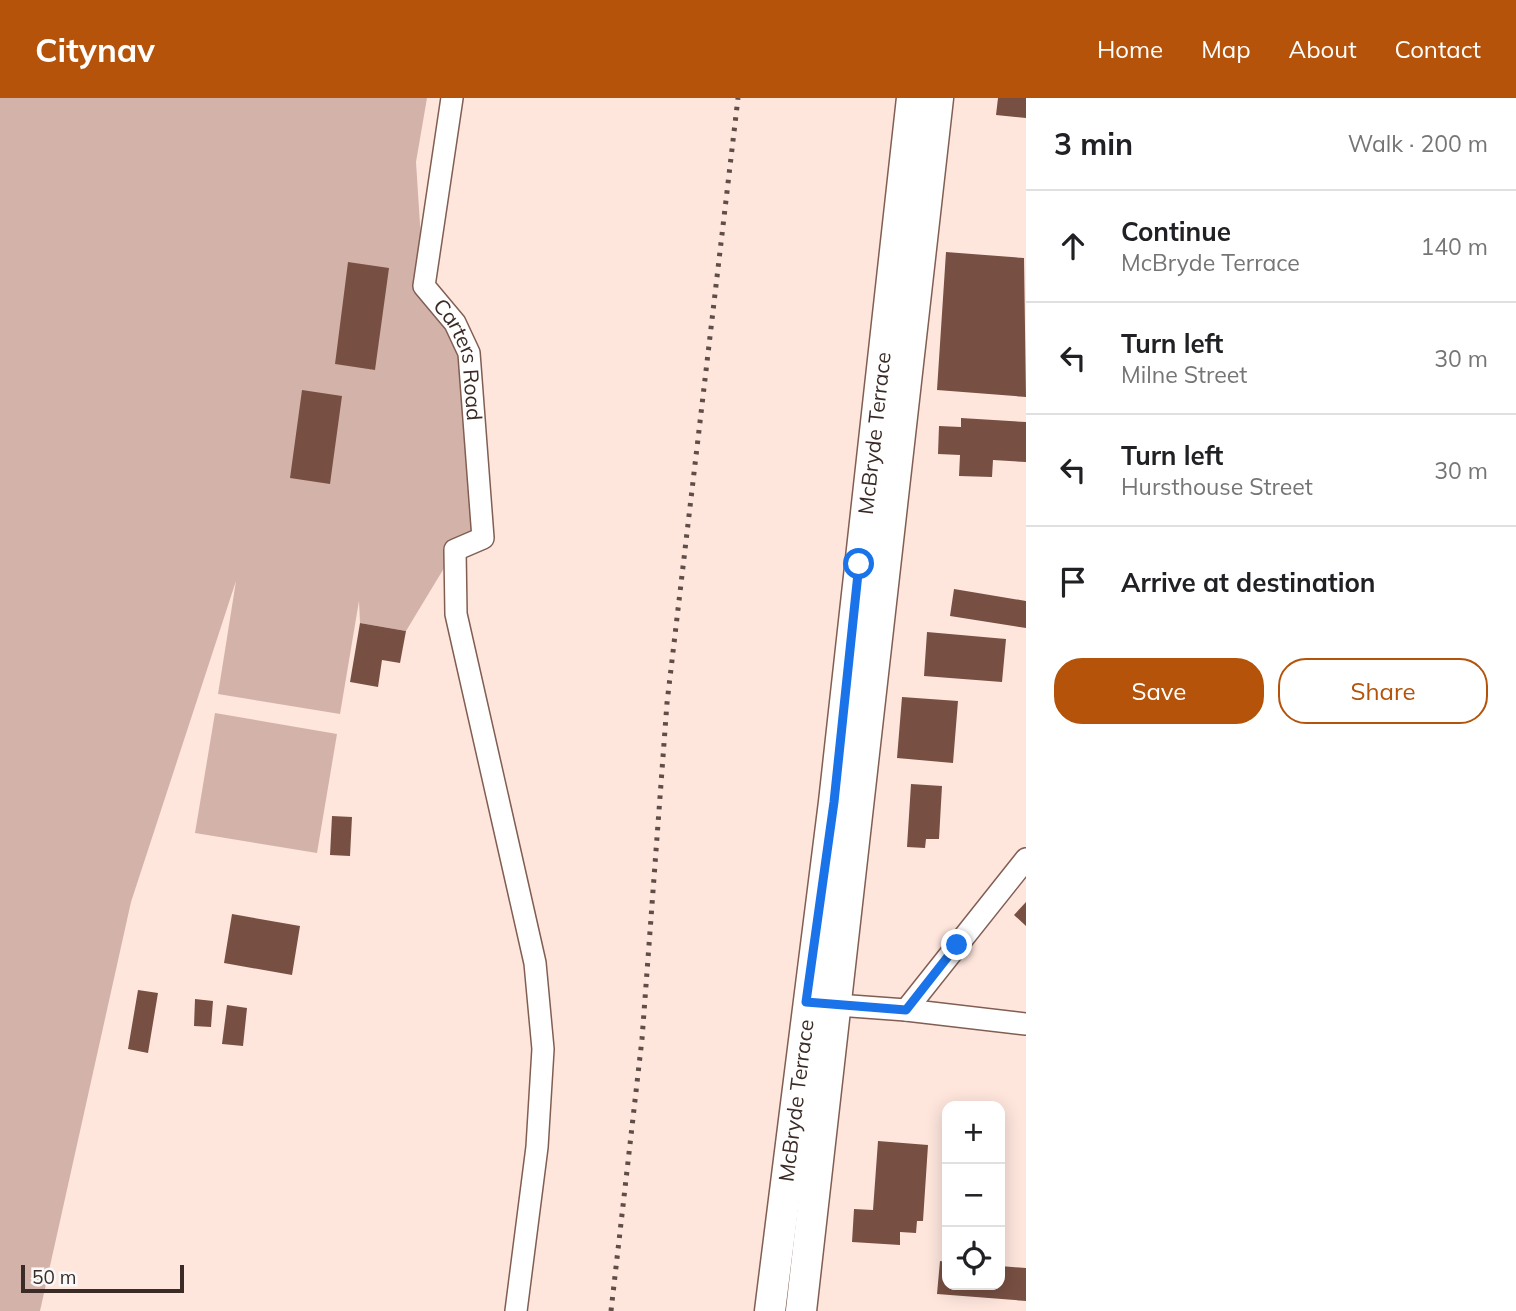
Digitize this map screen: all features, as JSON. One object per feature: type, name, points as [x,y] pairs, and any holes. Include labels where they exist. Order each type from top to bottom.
[{"type":"main road","name":"McBryde Terrace","points":[[770,1311],[806,1002],[834,802],[912,98]]},
{"type":"main road","name":"McBryde Terrace","points":[[801,1311],[838,1006],[938,98]]},
{"type":"street","name":"Carters Road","points":[[452,98],[424,286],[455,323],[469,353],[482,538],[455,550],[456,614],[534,962],[542,1037],[537,1147],[516,1311]]},
{"type":"street","points":[[906,1010],[1026,859]]},
{"type":"street","points":[[806,1002],[1026,1024]]},
{"type":"shaded area","points":[[0,98],[427,98],[416,162],[424,286],[469,353],[476,535],[455,550],[406,631],[360,623],[359,601],[340,714],[218,694],[236,581],[131,902],[40,1311],[0,1311]]},
{"type":"shaded area","points":[[215,713],[337,734],[317,853],[195,833]]},
{"type":"building","points":[[998,98],[1026,98],[1026,118],[996,115]]},
{"type":"building","points":[[946,252],[1024,258],[1026,397],[937,390]]},
{"type":"building","points":[[348,262],[389,268],[375,370],[335,364]]},
{"type":"building","points":[[302,390],[342,396],[330,484],[290,478]]},
{"type":"building","points":[[961,418],[1026,422],[1026,462],[993,460],[992,477],[959,476],[960,455],[938,454],[939,426],[961,427]]},
{"type":"building","points":[[954,589],[1026,601],[1026,628],[950,616]]},
{"type":"building","points":[[360,623],[406,631],[400,663],[382,660],[378,687],[350,682]]},
{"type":"building","points":[[927,632],[1006,639],[1002,682],[924,676]]},
{"type":"building","points":[[902,697],[958,701],[953,763],[897,758]]},
{"type":"building","points":[[911,784],[942,786],[939,839],[926,839],[925,848],[907,847]]},
{"type":"building","points":[[332,816],[352,817],[350,856],[330,855]]},
{"type":"building","points":[[1026,902],[1026,926],[1014,915]]},
{"type":"building","points":[[232,914],[300,926],[292,975],[224,963]]},
{"type":"building","points":[[138,990],[158,993],[148,1053],[128,1049]]},
{"type":"building","points":[[195,999],[213,1001],[211,1027],[194,1026]]},
{"type":"building","points":[[227,1005],[247,1008],[243,1046],[222,1044]]},
{"type":"building","points":[[878,1141],[928,1145],[923,1221],[917,1221],[916,1233],[900,1232],[900,1245],[852,1242],[854,1209],[873,1210]]},
{"type":"building","points":[[940,1261],[942,1290],[1005,1290],[1005,1266],[1026,1268],[1026,1301],[937,1294]]},
{"type":"railway","points":[[611,1311],[642,1039],[667,703],[738,98]]},
{"type":"route","points":[[859,564],[834,802],[806,1002],[906,1010],[957,945]]}]
